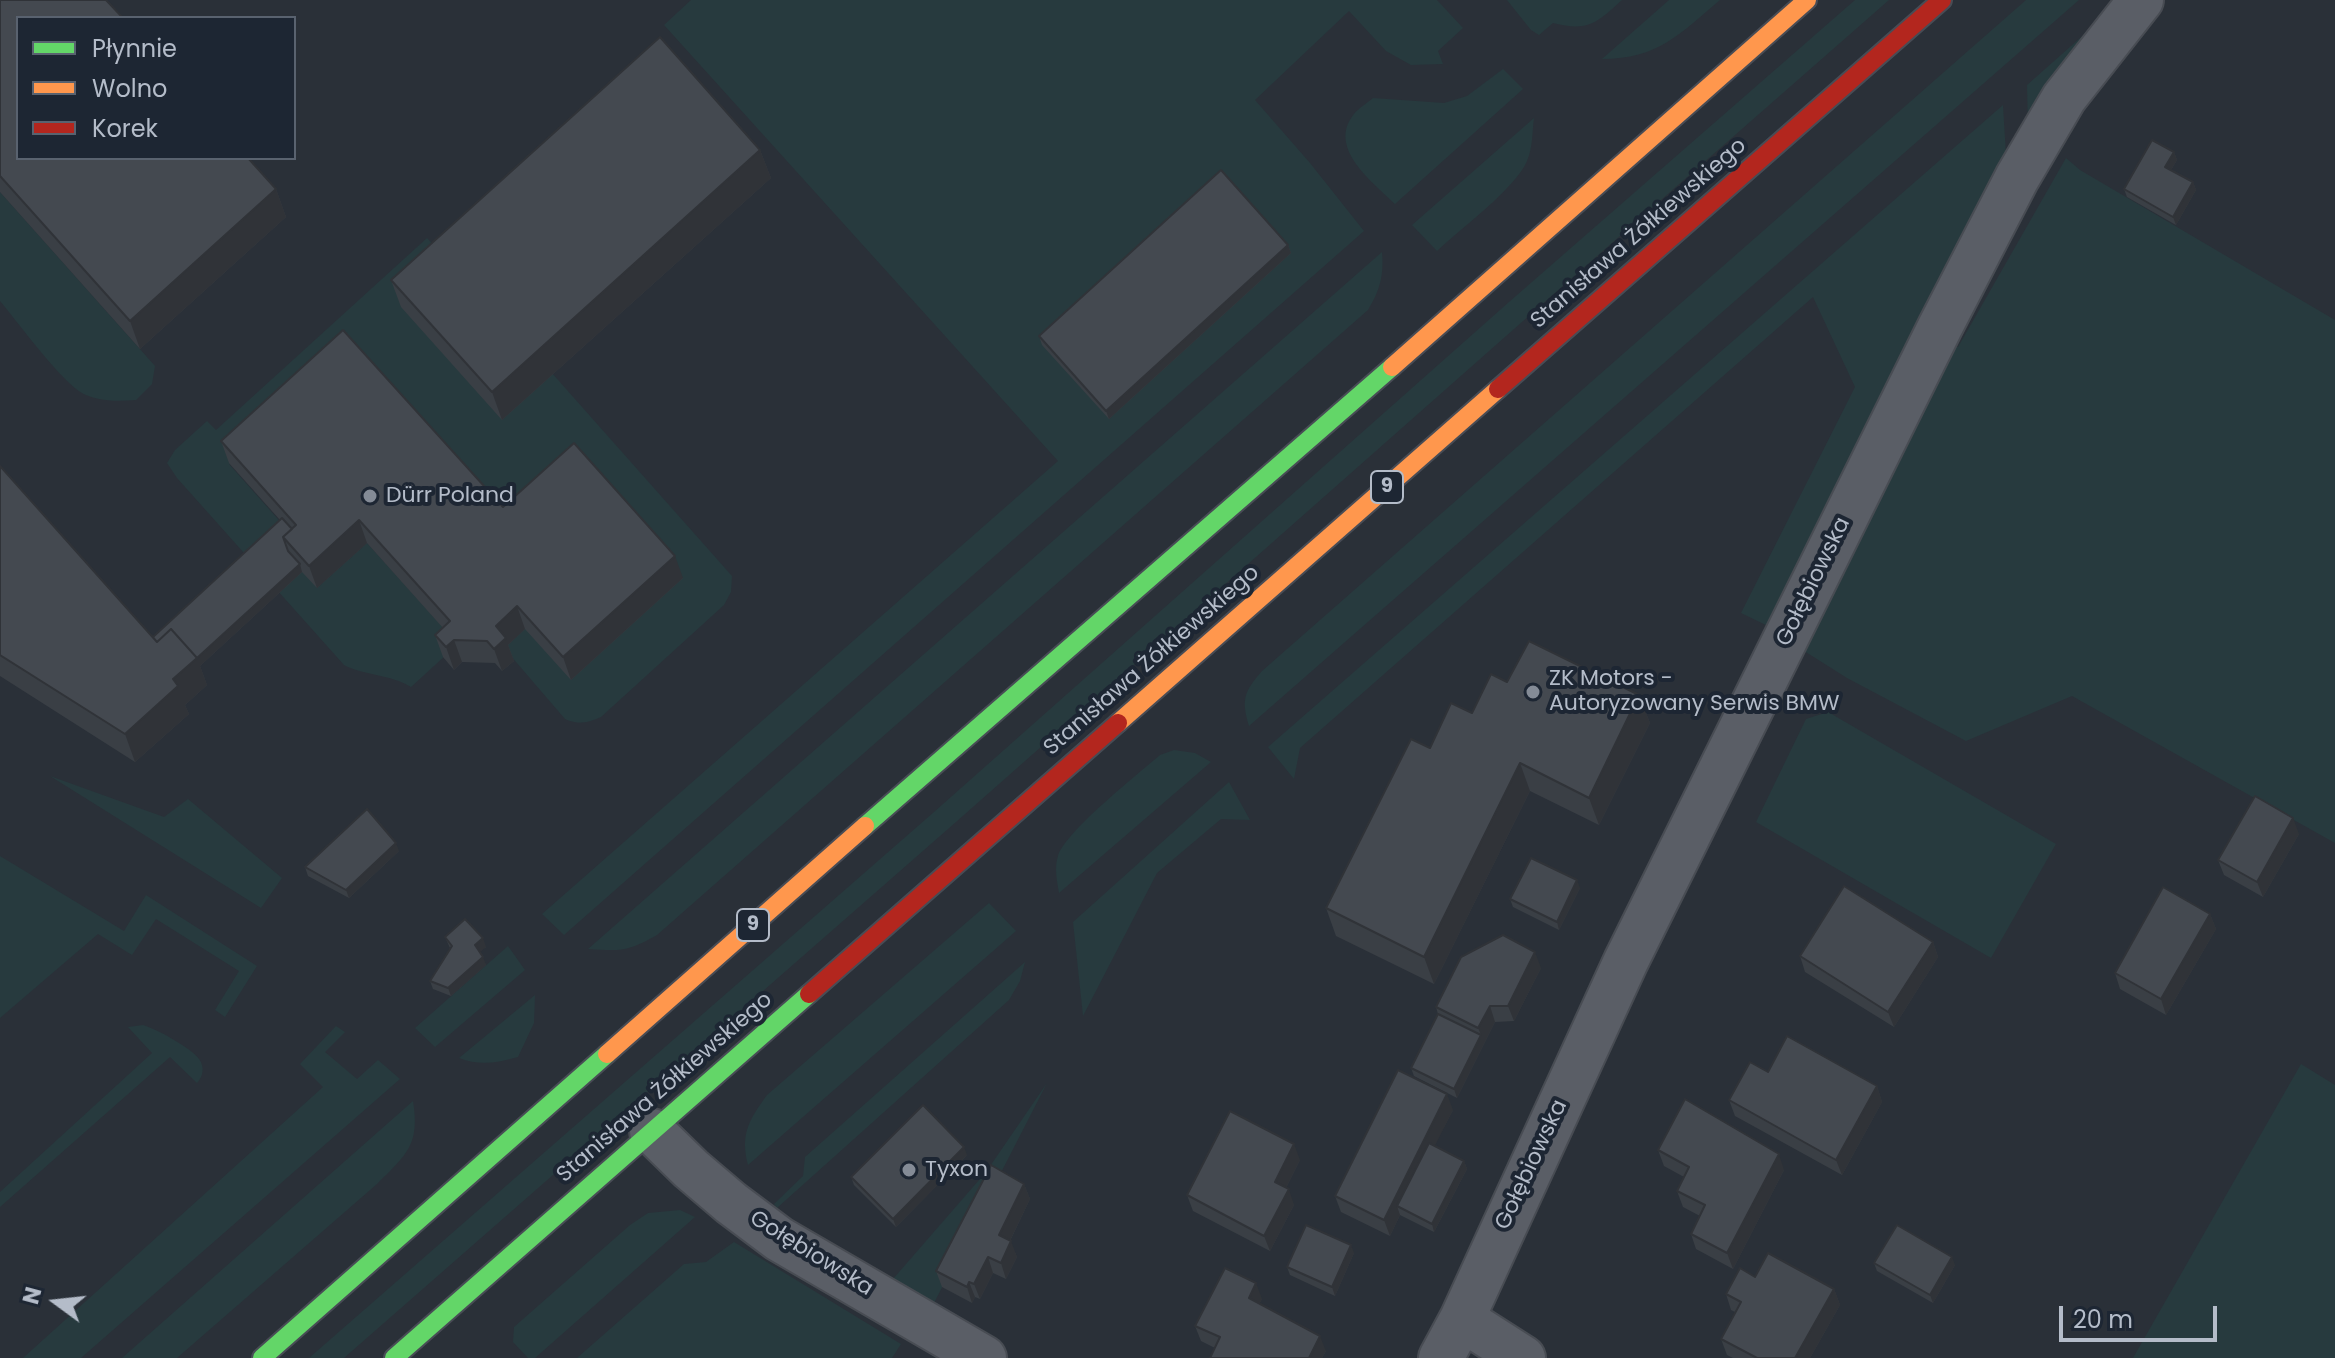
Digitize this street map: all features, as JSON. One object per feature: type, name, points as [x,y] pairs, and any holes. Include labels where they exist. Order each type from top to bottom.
[{"type":"main road","name":"9","points":[[262,1358],[1807,0]]},
{"type":"main road","name":"Stanisława Żółkiewskiego","points":[[394,1358],[1942,0]]},
{"type":"street","name":"Gołębiowska","points":[[1441,1358],[1462,1319],[1626,961],[1940,327],[2017,178],[2064,98],[2141,0]]},
{"type":"street","name":"Gołębiowska","points":[[652,1131],[691,1169],[779,1239],[984,1358]]},
{"type":"street","points":[[1462,1319],[1523,1358]]},
{"type":"green space","points":[[691,0],[1437,0],[1463,28],[1438,51],[1443,64],[1411,65],[1386,51],[1349,11],[1255,100],[1364,231],[564,935],[542,914],[1058,461],[664,25]]},
{"type":"green space","points":[[1507,0],[1622,0],[1591,24],[1565,26],[1553,23],[1539,35],[1531,30]]},
{"type":"green space","points":[[1669,0],[1720,0],[1680,34],[1653,49],[1638,55],[1602,59]]},
{"type":"green space","points":[[1855,0],[1889,0],[344,1358],[309,1358],[934,812]]},
{"type":"green space","points":[[2026,0],[2079,0],[1249,726],[1246,696],[1262,671]]},
{"type":"green space","points":[[2123,0],[2028,128],[2027,85]]},
{"type":"green space","points":[[1503,69],[1523,89],[1395,204],[1356,164],[1349,152],[1347,127],[1354,114],[1373,98],[1444,103],[1467,96]]},
{"type":"green space","points":[[2003,105],[2006,155],[1770,627],[1741,613],[1855,387],[1813,297],[1300,748],[1294,779],[1268,747]]},
{"type":"green space","points":[[1534,118],[1530,150],[1521,172],[1499,196],[1437,251],[1412,225]]},
{"type":"green space","points":[[2066,158],[2080,170],[2335,320],[2335,843],[2072,696],[1966,741],[1847,678],[1801,649],[1953,345],[1958,347]]},
{"type":"green space","points":[[0,192],[155,366],[152,384],[136,400],[98,399],[77,389],[54,367],[0,301]]},
{"type":"green space","points":[[427,238],[488,301],[732,576],[731,592],[724,605],[601,717],[592,721],[579,723],[565,719],[504,648],[525,629],[512,529],[229,464],[285,527],[317,588],[367,543],[458,644],[411,687],[344,665],[167,463],[175,450],[207,421],[216,430]]},
{"type":"green space","points":[[1382,252],[1380,282],[1368,310],[657,935],[624,949],[588,949]]},
{"type":"green space","points":[[1828,712],[2056,844],[1991,958],[1756,822],[1806,719]]},
{"type":"green space","points":[[1174,750],[1195,753],[1211,762],[1059,893],[1056,865],[1063,846],[1120,789],[1160,755]]},
{"type":"green space","points":[[50,776],[164,817],[188,799],[282,878],[261,908]]},
{"type":"green space","points":[[1229,782],[1250,820],[1221,819],[1157,873],[1083,1016],[1073,922]]},
{"type":"green space","points":[[0,856],[124,931],[146,895],[257,966],[225,1017],[215,1010],[239,971],[156,919],[132,955],[98,934],[0,1018]]},
{"type":"green space","points":[[989,903],[1016,931],[748,1165],[745,1144],[748,1128],[767,1095]]},
{"type":"green space","points":[[508,946],[525,970],[435,1047],[415,1028]]},
{"type":"green space","points":[[1025,962],[1020,981],[1009,1000],[777,1208],[774,1204],[803,1176],[805,1157]]},
{"type":"green space","points":[[535,995],[534,1023],[518,1057],[488,1063],[459,1058]]},
{"type":"green space","points":[[143,1025],[173,1039],[195,1055],[203,1069],[199,1081],[197,1083],[170,1057],[0,1207],[0,1192],[152,1053],[128,1027]]},
{"type":"green space","points":[[336,1026],[345,1032],[325,1052],[357,1079],[378,1060],[400,1079],[81,1358],[23,1358],[323,1087],[300,1064]]},
{"type":"green space","points":[[2301,1064],[2335,1085],[2335,1358],[2133,1358]]},
{"type":"green space","points":[[1047,1083],[934,1303],[893,1279],[986,1172]]},
{"type":"green space","points":[[413,1101],[413,1139],[396,1165],[377,1184],[177,1358],[122,1358]]},
{"type":"green space","points":[[680,1210],[695,1217],[535,1358],[528,1358],[513,1342],[514,1327],[630,1225],[648,1213]]},
{"type":"green space","points":[[734,1242],[901,1344],[892,1358],[577,1358],[684,1264],[706,1262]]},
{"type":"building","points":[[0,0],[106,0],[121,16],[16,16],[16,160],[250,160],[276,189],[130,321],[0,176]]},
{"type":"building","points":[[660,37],[760,150],[492,392],[391,280]]},
{"type":"building","points":[[2152,140],[2174,152],[2165,167],[2193,182],[2173,217],[2124,189]]},
{"type":"building","points":[[1221,170],[1288,245],[1106,411],[1039,336]]},
{"type":"building","name":"Dürr Poland","points":[[343,330],[503,507],[574,443],[675,556],[563,657],[517,606],[496,626],[506,638],[494,649],[487,641],[454,640],[446,647],[435,635],[450,621],[359,520],[309,566],[283,537],[296,525],[221,441]]},
{"type":"building","points":[[0,466],[157,642],[171,629],[197,658],[173,679],[178,686],[125,734],[0,655]]},
{"type":"building","points":[[282,518],[292,529],[283,537],[288,551],[300,564],[197,658],[171,629],[157,642],[153,637]]},
{"type":"building","points":[[1529,641],[1639,695],[1589,798],[1520,763],[1424,957],[1326,908],[1411,739],[1430,748],[1451,703],[1472,713],[1491,674],[1507,682]]},
{"type":"building","points":[[2255,796],[2293,818],[2257,882],[2218,860]]},
{"type":"building","points":[[367,809],[396,843],[346,890],[305,867]]},
{"type":"building","points":[[1531,858],[1577,880],[1557,922],[1510,899]]},
{"type":"building","points":[[1844,886],[1933,942],[1888,1012],[1800,956]]},
{"type":"building","points":[[2163,887],[2210,914],[2161,999],[2115,973]]},
{"type":"building","points":[[465,919],[483,938],[475,945],[483,957],[448,988],[430,981],[452,946],[445,937]]},
{"type":"building","points":[[1503,935],[1535,952],[1508,1006],[1490,1006],[1478,1028],[1436,1007],[1461,957]]},
{"type":"building","points":[[1438,1014],[1481,1035],[1454,1089],[1411,1068]]},
{"type":"building","points":[[1787,1036],[1877,1086],[1836,1160],[1729,1100],[1750,1062],[1768,1072]]},
{"type":"building","points":[[1398,1070],[1447,1094],[1384,1220],[1335,1196]]},
{"type":"building","points":[[1685,1099],[1779,1154],[1727,1253],[1691,1234],[1705,1205],[1677,1191],[1689,1167],[1658,1150]]},
{"type":"building","points":[[923,1105],[964,1147],[893,1219],[851,1177]]},
{"type":"building","points":[[1230,1111],[1294,1144],[1275,1182],[1289,1189],[1264,1236],[1187,1195]]},
{"type":"building","points":[[1429,1143],[1464,1161],[1432,1224],[1397,1206]]},
{"type":"building","points":[[991,1165],[1024,1184],[999,1235],[1011,1241],[1001,1263],[988,1257],[974,1284],[969,1282],[967,1287],[936,1271]]},
{"type":"building","points":[[1306,1225],[1351,1245],[1332,1287],[1287,1267]]},
{"type":"building","points":[[1897,1225],[1952,1257],[1930,1295],[1874,1263]]},
{"type":"building","points":[[1768,1253],[1834,1289],[1795,1358],[1757,1358],[1721,1339],[1741,1302],[1726,1294],[1740,1268],[1755,1277]]},
{"type":"building","points":[[1225,1268],[1256,1283],[1249,1298],[1320,1336],[1309,1358],[1210,1358],[1220,1337],[1195,1326]]},
{"type":"traffic: fast","points":[[865,826],[1392,367]]},
{"type":"traffic: fast","points":[[394,1358],[809,994]]},
{"type":"traffic: fast","points":[[262,1358],[607,1054]]},
{"type":"traffic: slow","points":[[1392,367],[1807,0]]},
{"type":"traffic: slow","points":[[1118,723],[1498,389]]},
{"type":"traffic: slow","points":[[607,1054],[865,826]]},
{"type":"traffic: jam","points":[[1498,389],[1942,0]]},
{"type":"traffic: jam","points":[[809,994],[1118,723]]},
{"type":"place","name":"Dürr Poland","points":[[370,496]]},
{"type":"place","name":"ZK Motors - Autoryzowany Serwis BMW","points":[[1533,692]]},
{"type":"place","name":"Tyxon","points":[[909,1170]]}]
